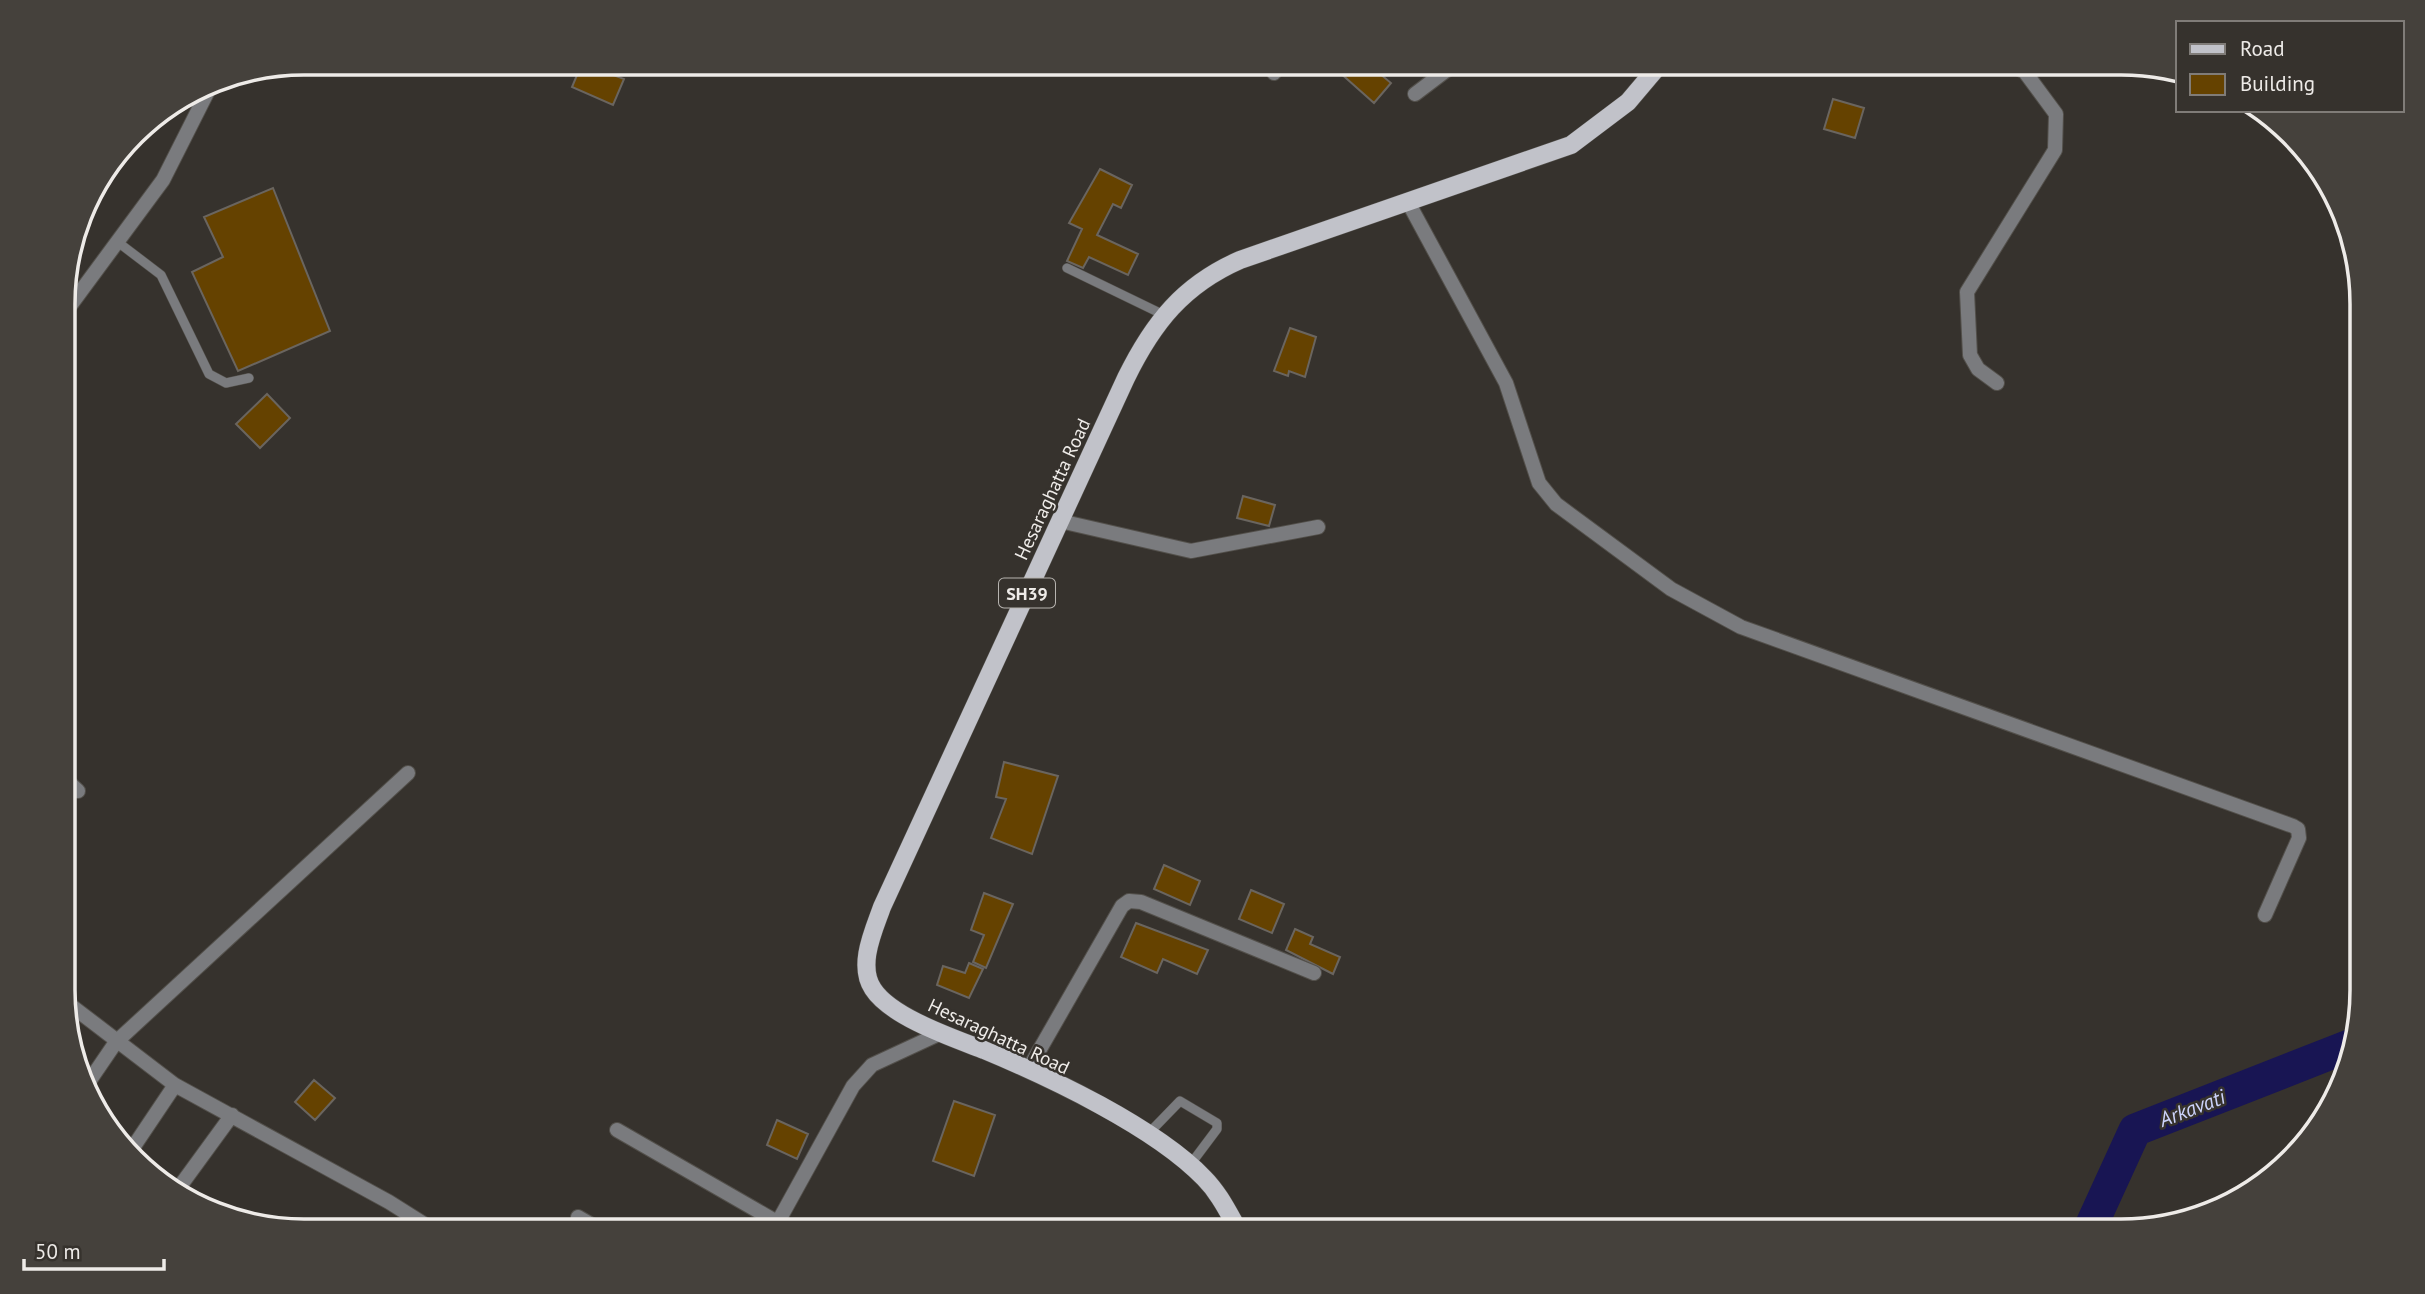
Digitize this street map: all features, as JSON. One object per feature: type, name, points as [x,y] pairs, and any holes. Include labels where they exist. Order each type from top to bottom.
[{"type":"main road","name":"Hesaraghatta Road","points":[[1232,1218],[1219,1196],[1190,1165],[1123,1118],[1028,1070],[917,1023],[873,989],[867,971],[869,950],[881,907],[1138,354],[1164,315],[1210,273],[1240,260],[1570,145],[1628,102],[1651,75]]},
{"type":"street","points":[[1415,94],[1440,75]]},
{"type":"street","points":[[1997,383],[1978,369],[1970,355],[1966,292],[2055,150],[2056,114],[2027,75]]},
{"type":"street","points":[[76,293],[119,243],[163,180],[202,100]]},
{"type":"street","points":[[1408,202],[1506,383],[1539,483],[1556,504],[1671,589],[1741,627],[2293,826],[2298,829],[2299,838],[2265,915]]},
{"type":"street","points":[[1060,521],[1191,551],[1318,527]]},
{"type":"street","points":[[92,1076],[116,1042],[408,773]]},
{"type":"street","points":[[1028,1070],[1122,906],[1129,901],[1141,902],[1314,974]]},
{"type":"street","points":[[76,1010],[175,1084],[416,1219]]},
{"type":"street","points":[[780,1219],[853,1086],[872,1065],[941,1033]]},
{"type":"street","points":[[135,1144],[175,1084]]},
{"type":"street","points":[[182,1183],[232,1115]]},
{"type":"street","points":[[617,1130],[762,1219]]},
{"type":"lane","points":[[119,243],[161,275],[209,374],[226,383],[249,378]]},
{"type":"lane","points":[[1067,268],[1164,315]]},
{"type":"lane","points":[[1148,1134],[1181,1101],[1217,1123],[1217,1129],[1190,1165]]},
{"type":"building","points":[[1343,75],[1382,75],[1391,83],[1374,103]]},
{"type":"building","points":[[577,76],[616,76],[624,79],[613,105],[572,87]]},
{"type":"building","points":[[1833,99],[1864,108],[1855,138],[1824,129]]},
{"type":"building","points":[[1100,169],[1132,185],[1121,208],[1113,204],[1097,235],[1138,254],[1128,275],[1089,257],[1083,268],[1067,261],[1082,229],[1069,223]]},
{"type":"building","points":[[273,188],[330,331],[238,371],[192,272],[223,257],[204,217]]},
{"type":"building","points":[[1290,328],[1316,337],[1305,377],[1289,371],[1288,376],[1274,371]]},
{"type":"building","points":[[267,394],[290,418],[260,448],[236,424]]},
{"type":"building","points":[[1243,496],[1275,505],[1269,526],[1237,518]]},
{"type":"building","points":[[1004,762],[1058,776],[1032,854],[991,838],[1006,799],[996,797]]},
{"type":"building","points":[[1164,865],[1200,881],[1190,905],[1154,889]]},
{"type":"building","points":[[1251,890],[1284,904],[1272,933],[1239,919]]},
{"type":"building","points":[[984,893],[1013,904],[986,968],[973,962],[984,935],[971,930]]},
{"type":"building","points":[[1136,923],[1208,950],[1197,974],[1163,959],[1157,973],[1121,957]]},
{"type":"building","points":[[1295,929],[1313,937],[1310,944],[1340,957],[1333,974],[1286,950]]},
{"type":"building","points":[[969,963],[983,969],[969,998],[937,985],[943,966],[965,973]]},
{"type":"building","points":[[314,1080],[335,1098],[315,1120],[295,1102]]},
{"type":"building","points":[[954,1101],[995,1115],[974,1176],[933,1161]]},
{"type":"building","points":[[777,1120],[808,1134],[797,1159],[767,1145]]},
{"type":"waterway","name":"Arkavati","points":[[2095,1218],[2135,1130],[2342,1049]]}]
